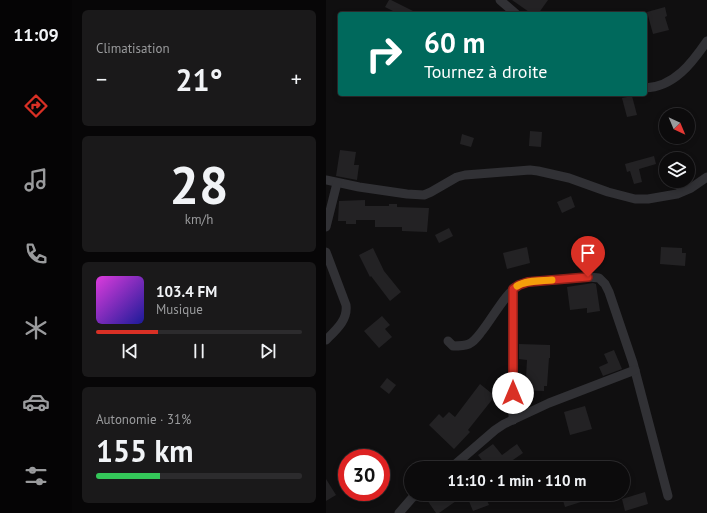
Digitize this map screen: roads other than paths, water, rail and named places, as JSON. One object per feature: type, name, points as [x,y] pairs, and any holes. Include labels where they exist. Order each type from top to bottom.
[{"type":"street","points":[[500,0],[514,12]]},
{"type":"street","points":[[647,88],[665,84],[675,78],[697,55],[707,41]]},
{"type":"street","points":[[326,180],[359,187],[424,195],[465,175],[538,170],[569,178],[608,192],[635,199],[648,199],[678,194],[691,188],[707,177]]},
{"type":"street","points":[[326,226],[336,182]]},
{"type":"street","points":[[326,252],[347,311],[345,318],[326,340]]},
{"type":"street","points":[[448,341],[453,346],[460,346],[469,344],[475,340],[488,324],[501,302],[513,289],[519,285],[528,282],[588,277],[599,278],[605,284],[609,292],[635,370],[668,496]]},
{"type":"street","points":[[513,289],[513,420]]},
{"type":"street","points":[[458,461],[504,424],[549,403],[635,370]]},
{"type":"street","points":[[399,513],[409,501]]}]
